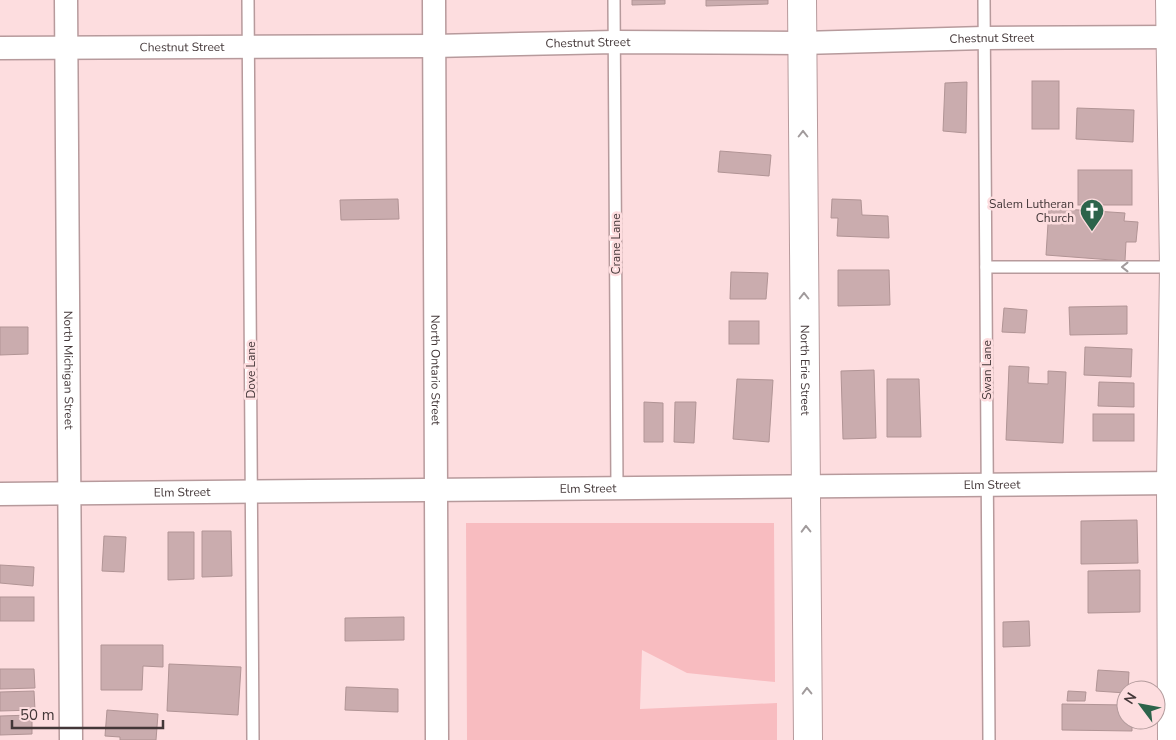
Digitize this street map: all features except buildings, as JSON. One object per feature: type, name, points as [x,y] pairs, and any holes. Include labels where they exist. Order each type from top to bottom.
[{"type":"street","name":"North Michigan Street","points":[[66,0],[71,740]]},
{"type":"street","name":"North Ontario Street","points":[[434,0],[437,740]]},
{"type":"street","name":"North Erie Street","points":[[802,0],[808,740]]},
{"type":"street","points":[[1170,0],[1173,37],[1174,268],[1172,740]]},
{"type":"street","name":"Chestnut Street","points":[[0,48],[434,46],[615,42],[802,42],[984,38],[1173,37]]},
{"type":"street","name":"Elm Street","points":[[0,494],[1174,483]]},
{"type":"lane","name":"Dove Lane","points":[[248,0],[253,740]]},
{"type":"lane","name":"Crane Lane","points":[[614,0],[617,488]]},
{"type":"lane","name":"Swan Lane","points":[[984,0],[989,740]]},
{"type":"lane","points":[[986,267],[1174,268]]},
{"type":"shaded area","points":[[466,523],[774,523],[775,682],[687,673],[642,650],[640,709],[777,703],[777,740],[467,740]]},
{"type":"place","name":"Salem Lutheran Church","points":[[1092,232]]}]
